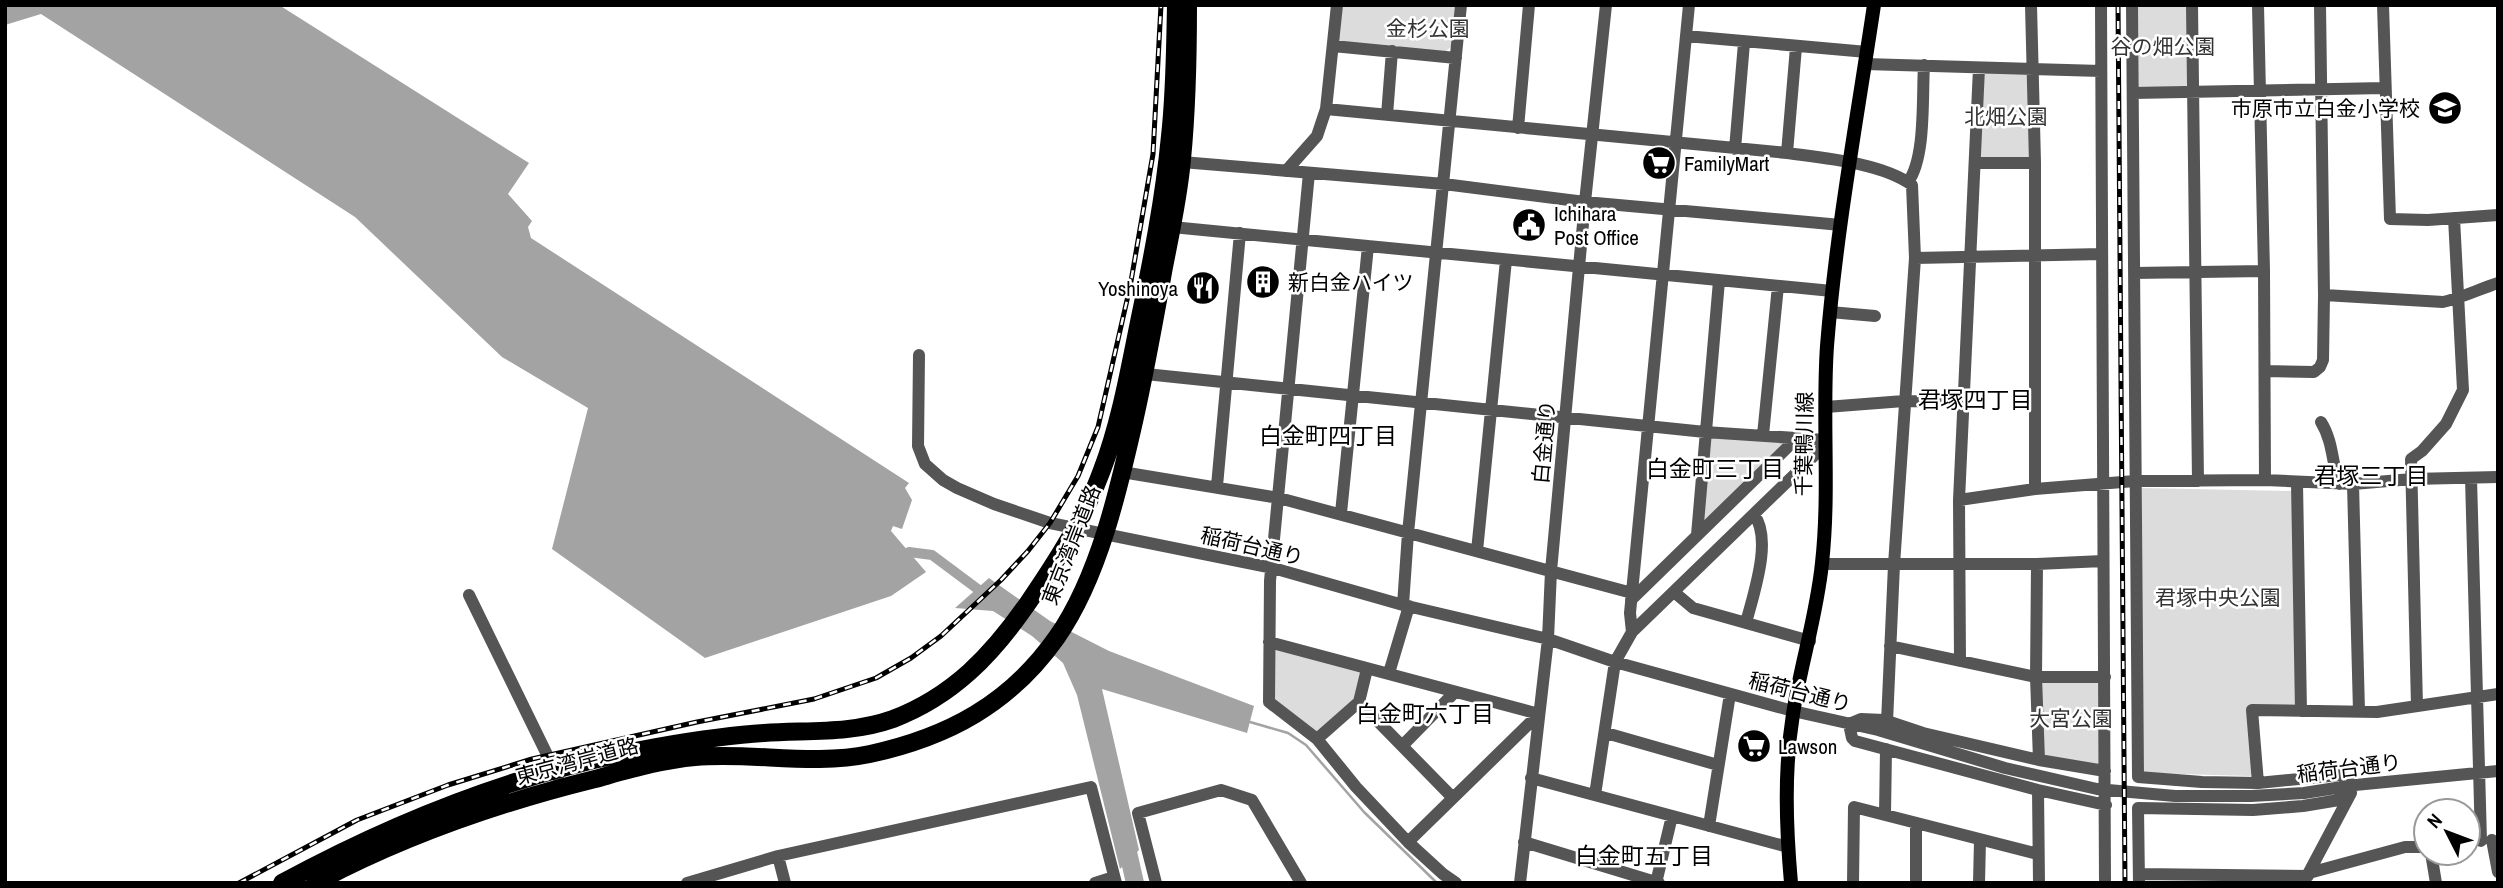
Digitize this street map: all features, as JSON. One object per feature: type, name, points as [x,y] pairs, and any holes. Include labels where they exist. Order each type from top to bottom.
[{"type":"highway","name":"東京湾岸道路","points":[[282,883],[391,830],[494,788],[691,758],[733,755],[831,759],[896,747],[936,735],[967,721],[996,701],[1038,661],[1076,605],[1104,534],[1122,472],[1166,175],[1174,92],[1176,5]]},
{"type":"highway","name":"東京湾岸道路","points":[[315,883],[395,844],[559,779],[653,747],[745,734],[839,731],[883,722],[927,703],[958,684],[980,664],[1005,636],[1074,528],[1104,467],[1137,374],[1172,226],[1182,162],[1187,93],[1188,5]]},
{"type":"main road","name":"千葉鴨川線","points":[[1791,883],[1786,775],[1793,711],[1810,641],[1822,564],[1830,312],[1849,162],[1874,5]]},
{"type":"street","points":[[1286,171],[1317,136],[1326,109],[1337,5]]},
{"type":"street","points":[[1390,673],[1406,606],[1408,533],[1461,5]]},
{"type":"street","points":[[1518,128],[1529,5]]},
{"type":"street","name":"白金通り","points":[[1520,883],[1548,639],[1551,572],[1606,5]]},
{"type":"street","points":[[1632,632],[1632,596],[1689,5]]},
{"type":"street","points":[[2031,5],[2035,163],[2035,489]]},
{"type":"street","points":[[2101,5],[2105,883]]},
{"type":"street","points":[[2132,5],[2138,777],[2202,782],[2258,782],[2340,775],[2355,785]]},
{"type":"street","points":[[2192,5],[2198,481]]},
{"type":"street","points":[[2258,5],[2265,480]]},
{"type":"street","points":[[2265,371],[2314,372],[2320,368],[2323,360],[2320,5]]},
{"type":"street","points":[[2383,5],[2390,219],[2428,220],[2498,215]]},
{"type":"street","points":[[1686,36],[1796,47],[1924,65],[2101,71]]},
{"type":"street","points":[[1735,149],[1744,43]]},
{"type":"street","points":[[1333,46],[1456,58]]},
{"type":"street","points":[[1787,153],[1796,47]]},
{"type":"street","points":[[1387,115],[1392,51]]},
{"type":"street","points":[[1908,182],[1915,173],[1919,152],[1924,65]]},
{"type":"street","points":[[1959,660],[1959,500],[1979,68]]},
{"type":"street","points":[[2133,93],[2384,88]]},
{"type":"street","points":[[1326,109],[1787,153],[1849,162],[1912,185],[1915,258],[1894,565],[1887,722]]},
{"type":"street","points":[[1182,162],[1444,184],[1585,202],[1841,225]]},
{"type":"street","points":[[1975,163],[2035,163]]},
{"type":"street","points":[[1309,173],[1270,581],[1269,702],[1318,739],[1356,788],[1408,842],[1456,883]]},
{"type":"street","points":[[2417,706],[2410,459],[2422,451],[2446,424],[2463,390],[2454,218]]},
{"type":"street","points":[[1172,226],[1832,291]]},
{"type":"street","points":[[1217,486],[1240,233]]},
{"type":"street","points":[[1341,513],[1368,246]]},
{"type":"street","points":[[1915,258],[2102,254]]},
{"type":"street","points":[[1477,551],[1506,260]]},
{"type":"street","points":[[2134,273],[2264,271]]},
{"type":"street","points":[[1697,535],[1719,281]]},
{"type":"street","points":[[2324,295],[2443,302],[2460,299],[2470,292],[2498,283]]},
{"type":"street","points":[[1763,435],[1778,286]]},
{"type":"street","points":[[1830,312],[1875,316]]},
{"type":"street","name":"稲荷台通り","points":[[919,355],[918,446],[925,464],[957,488],[993,504],[1050,523],[1273,568],[1406,606],[1548,639],[1615,662],[1793,711],[1878,730],[2059,782],[2130,792],[2198,797],[2274,795],[2498,771]]},
{"type":"street","points":[[1137,374],[1825,443]]},
{"type":"street","points":[[1826,407],[1904,401],[1963,402]]},
{"type":"street","points":[[2321,422],[2328,433],[2332,463],[2339,484]]},
{"type":"street","points":[[1632,596],[1796,439]]},
{"type":"street","points":[[1595,795],[1615,662],[1632,632],[1825,443]]},
{"type":"street","points":[[1122,472],[1217,486],[1341,513],[1632,596]]},
{"type":"street","points":[[1959,500],[2035,489],[2135,481],[2265,480],[2353,484],[2412,479],[2498,477]]},
{"type":"street","points":[[2471,478],[2478,774],[2485,841],[2498,872]]},
{"type":"street","points":[[2297,483],[2301,711]]},
{"type":"street","points":[[2353,484],[2359,711]]},
{"type":"street","points":[[1746,623],[1762,559],[1759,521],[1754,514]]},
{"type":"street","points":[[1822,564],[2037,564],[2103,561]]},
{"type":"street","points":[[2037,564],[2036,677],[2039,760]]},
{"type":"street","points":[[1674,592],[1693,608],[1810,641]]},
{"type":"street","points":[[469,595],[559,779]]},
{"type":"street","points":[[1269,642],[1539,714]]},
{"type":"street","points":[[1890,646],[2036,677],[2105,677]]},
{"type":"street","points":[[1318,739],[1359,702],[1367,668]]},
{"type":"street","points":[[1403,745],[1454,693]]},
{"type":"street","points":[[1709,826],[1730,694]]},
{"type":"street","points":[[2258,782],[2252,710],[2377,712],[2498,694]]},
{"type":"street","points":[[1359,702],[1453,798]]},
{"type":"street","points":[[1408,842],[1539,714]]},
{"type":"street","points":[[2105,771],[2039,760],[1871,718],[1849,724],[1855,741],[2038,790],[2106,805]]},
{"type":"street","points":[[1606,733],[1718,765]]},
{"type":"street","points":[[1885,815],[1886,749]]},
{"type":"street","points":[[1531,778],[1788,847]]},
{"type":"street","points":[[2355,785],[2339,800],[2327,803],[2252,810],[2138,808],[2139,878],[2306,879],[2412,847]]},
{"type":"street","points":[[2306,879],[2355,785]]},
{"type":"street","points":[[687,883],[778,856],[1091,787],[1115,880],[1094,883]]},
{"type":"street","points":[[1156,883],[1138,813],[1221,790],[1252,800],[1301,883]]},
{"type":"street","points":[[2038,790],[2039,883]]},
{"type":"street","points":[[1853,883],[1854,807],[2038,854]]},
{"type":"street","points":[[1524,842],[1657,882],[1672,816]]},
{"type":"street","points":[[1916,823],[1916,883]]},
{"type":"street","points":[[1979,883],[1980,840]]},
{"type":"street","points":[[778,856],[785,883]]},
{"type":"green space","name":"金杉公園","points":[[1340,5],[1455,5],[1451,47],[1445,52],[1342,43],[1337,38]]},
{"type":"green space","name":"谷の畑公園","points":[[2185,5],[2188,8],[2189,83],[2186,86],[2140,89],[2137,85],[2136,9],[2139,6]]},
{"type":"green space","name":"北畑公園","points":[[1986,72],[2028,74],[2031,156],[2028,159],[1983,160],[1980,156]]},
{"type":"green space","points":[[1705,432],[1796,439],[1697,535]]},
{"type":"green space","name":"君塚中央公園","points":[[2142,488],[2293,491],[2297,703],[2294,707],[2247,706],[2255,773],[2250,776],[2145,773],[2141,770]]},
{"type":"green space","points":[[1269,642],[1367,669],[1359,702],[1317,739],[1269,702]]},
{"type":"green space","name":"大宮公園","points":[[2036,677],[2105,677],[2105,771],[2039,760]]},
{"type":"shaded area","points":[[5,5],[279,5],[529,163],[508,194],[532,221],[528,227],[531,238],[909,483],[905,488],[912,500],[902,529],[893,526],[891,531],[926,572],[891,596],[705,658],[552,549],[588,408],[502,357],[355,217],[41,14],[5,25]]},
{"type":"shaded area","points":[[989,578],[1050,621],[1109,651],[1254,706],[1247,733],[1102,689],[1139,850],[1120,869],[1077,695],[1063,663],[1032,636],[993,611],[955,608]]},
{"type":"waterway","points":[[909,552],[932,555],[987,596]]},
{"type":"waterway","points":[[1250,722],[1288,733],[1306,745],[1364,812],[1437,883]]},
{"type":"waterway","points":[[1125,839],[1135,883]]},
{"type":"railway","points":[[239,883],[357,820],[448,785],[532,759],[814,699],[876,678],[911,658],[941,636],[1001,580],[1050,523],[1078,476],[1098,427],[1130,287],[1153,154],[1161,5]]},
{"type":"railway","points":[[2118,5],[2125,883]]},
{"type":"place","name":"市原市立白金小学校","points":[[2445,108]]},
{"type":"place","name":"FamilyMart","points":[[1659,163]]},
{"type":"place","name":"Ichihara Post Office","points":[[1529,225]]},
{"type":"place","name":"新白金ハイツ","points":[[1263,282]]},
{"type":"place","name":"Yoshinoya","points":[[1203,288]]},
{"type":"place","name":"Lawson","points":[[1754,746]]},
{"type":"district","name":"君塚四丁目","points":[[1975,399]]},
{"type":"district","name":"白金町四丁目","points":[[1328,435]]},
{"type":"district","name":"白金町三丁目","points":[[1715,468]]},
{"type":"district","name":"君塚三丁目","points":[[2371,475]]},
{"type":"district","name":"白金町六丁目","points":[[1425,713]]},
{"type":"district","name":"白金町五丁目","points":[[1644,855]]}]
